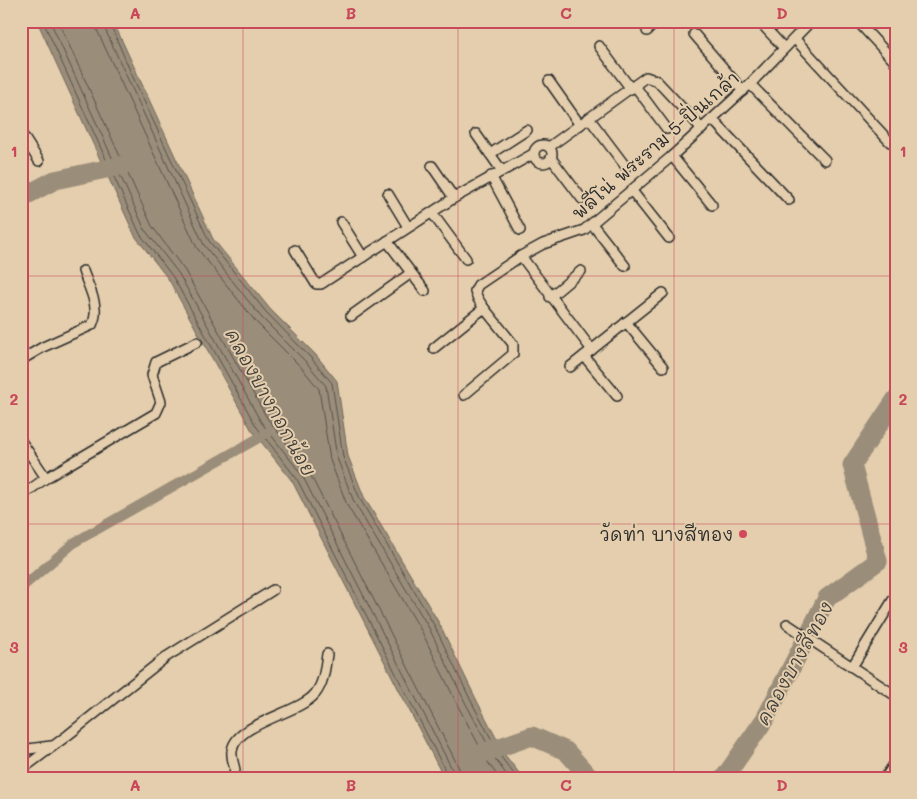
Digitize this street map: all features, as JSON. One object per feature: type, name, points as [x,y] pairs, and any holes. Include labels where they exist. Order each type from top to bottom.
[{"type":"main road","points":[[887,778],[896,765]]},
{"type":"street","points":[[647,31],[657,21]]},
{"type":"street","points":[[759,21],[784,48]]},
{"type":"street","name":"พลีโน่ พระราม 5-ปิ่นเกล้า","points":[[484,308],[478,299],[476,291],[478,285],[521,256],[543,244],[584,230],[592,224],[672,156],[743,91],[811,21]]},
{"type":"street","points":[[858,21],[896,63]]},
{"type":"street","points":[[694,34],[743,91]]},
{"type":"street","points":[[795,38],[890,142]]},
{"type":"street","points":[[599,46],[667,129]]},
{"type":"street","points":[[549,147],[646,77],[657,81],[702,129]]},
{"type":"street","points":[[548,81],[580,125]]},
{"type":"street","points":[[750,84],[825,160]]},
{"type":"street","points":[[588,118],[626,167]]},
{"type":"street","points":[[712,119],[789,200]]},
{"type":"street","points":[[490,154],[527,130]]},
{"type":"street","points":[[21,133],[39,162]]},
{"type":"street","points":[[476,134],[502,171]]},
{"type":"street","points":[[295,250],[316,284],[321,284],[454,198],[533,154],[537,146],[549,147]]},
{"type":"street","points":[[549,147],[551,158],[582,199]]},
{"type":"street","points":[[533,154],[534,158],[541,163],[545,163],[551,158]]},
{"type":"street","points":[[672,156],[712,205]]},
{"type":"street","points":[[432,166],[454,198]]},
{"type":"street","points":[[491,176],[520,230]]},
{"type":"street","points":[[632,191],[669,238]]},
{"type":"street","points":[[388,194],[408,227]]},
{"type":"street","points":[[432,213],[466,259]]},
{"type":"street","points":[[341,222],[363,257]]},
{"type":"street","points":[[592,224],[625,266]]},
{"type":"street","points":[[387,241],[425,291]]},
{"type":"street","points":[[521,256],[592,350]]},
{"type":"street","points":[[21,360],[92,325],[95,319],[95,304],[83,271]]},
{"type":"street","points":[[550,296],[581,272]]},
{"type":"street","points":[[351,316],[412,273]]},
{"type":"street","points":[[570,367],[663,293]]},
{"type":"street","points":[[434,348],[484,308],[513,344],[513,354],[464,395]]},
{"type":"street","points":[[626,322],[663,367]]},
{"type":"street","points":[[21,496],[46,478],[156,413],[161,402],[152,375],[156,362],[196,342]]},
{"type":"street","points":[[584,356],[617,396]]},
{"type":"street","points":[[21,441],[46,478]]},
{"type":"street","points":[[30,778],[23,770],[166,657],[273,590]]},
{"type":"street","points":[[852,667],[896,595]]},
{"type":"street","points":[[790,627],[896,696]]},
{"type":"street","points":[[232,778],[236,770],[232,757],[232,748],[235,743],[246,732],[262,722],[305,702],[314,695],[322,681],[327,654]]},
{"type":"street","points":[[21,750],[52,746]]},
{"type":"water","name":"คลองบางกอกน้อย","points":[[37,21],[113,21],[213,239],[270,309],[315,354],[337,381],[348,456],[364,497],[439,623],[505,755],[523,778],[444,778],[292,481],[251,429],[169,280],[135,236]]},
{"type":"waterway","points":[[21,198],[55,180],[129,164]]},
{"type":"waterway","name":"คลองบางสีทอง","points":[[724,778],[765,719],[827,598],[878,561],[852,465],[896,399]]},
{"type":"waterway","name":"คลองบางกอกน้อย","points":[[21,588],[75,542],[269,432]]},
{"type":"waterway","name":"คลองบางสีทอง","points":[[477,755],[532,736],[566,751],[590,778]]},
{"type":"place","name":"วัดท่า บางสีทอง","points":[[743,534]]}]
